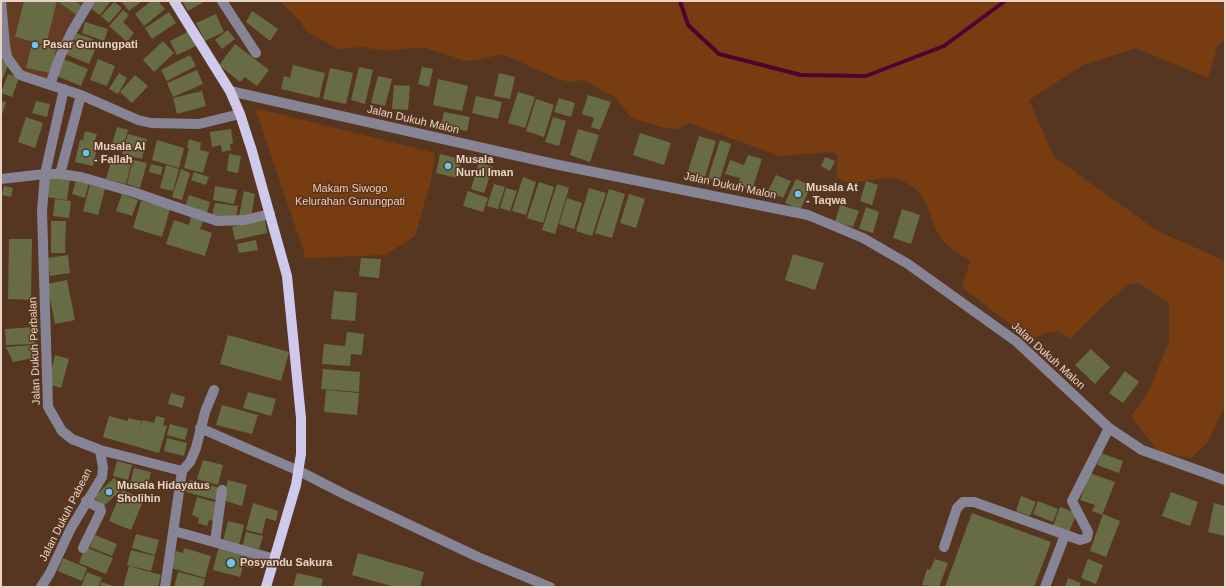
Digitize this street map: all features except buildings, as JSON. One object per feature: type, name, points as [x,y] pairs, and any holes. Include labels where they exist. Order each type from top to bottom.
[{"type":"main road","points":[[174,1],[230,91],[240,114],[287,276],[301,418],[299,470],[266,587]]},
{"type":"street","points":[[1,1],[5,44],[8,57],[19,74],[81,95],[138,120],[152,123],[199,124],[240,114]]},
{"type":"street","points":[[50,85],[59,59],[71,33],[90,1]]},
{"type":"street","points":[[223,3],[256,53]]},
{"type":"street","name":"Jalan Dukuh Perbalan","points":[[64,89],[45,174],[42,211],[48,407],[62,431],[72,439],[100,450],[182,471]]},
{"type":"street","name":"Jalan Dukuh Malon","points":[[230,91],[554,164],[808,215],[862,238],[908,264],[1017,342],[1109,428],[1142,450],[1225,480]]},
{"type":"street","points":[[60,174],[81,95]]},
{"type":"street","points":[[1,179],[45,174],[60,174],[81,177],[133,192],[217,221],[234,221],[270,214]]},
{"type":"street","points":[[165,587],[182,471],[190,462],[196,448],[200,428],[214,390]]},
{"type":"street","points":[[200,428],[299,470],[346,495],[478,558],[550,587]]},
{"type":"street","points":[[944,547],[956,508],[963,502],[974,502],[1080,540],[1087,538],[1088,532],[1072,501],[1109,428]]},
{"type":"street","name":"Jalan Dukuh Pabean","points":[[41,587],[86,501],[102,477],[103,468],[100,450]]},
{"type":"street","points":[[215,542],[222,490]]},
{"type":"street","points":[[83,548],[102,511],[100,508],[86,501]]},
{"type":"street","points":[[174,531],[275,559]]},
{"type":"street","points":[[1045,587],[1065,535]]},
{"type":"shaded area","name":"Pasar Gunungpati","points":[[6,1],[89,1],[78,18],[65,32],[49,83],[23,75],[11,58]]},
{"type":"green space","points":[[280,1],[1225,1],[1225,40],[1218,45],[1208,78],[1136,48],[1083,65],[1029,100],[1054,157],[1156,230],[1225,261],[1225,405],[1208,442],[1191,458],[1159,452],[1131,416],[1148,393],[1169,342],[1169,303],[1138,283],[1128,285],[1106,303],[1070,339],[1058,331],[1043,334],[1031,340],[962,287],[970,261],[948,246],[935,229],[926,202],[917,190],[900,179],[886,178],[850,183],[837,178],[837,155],[831,152],[780,156],[689,123],[678,129],[666,128],[631,118],[615,97],[583,80],[570,82],[558,79],[502,54],[478,60],[466,61],[426,48],[386,51],[362,47],[338,49],[306,31],[300,21]]},
{"type":"green space","name":"Makam Siwogo Kelurahan Gunungpati","points":[[255,108],[435,153],[431,180],[415,236],[385,255],[306,258]]},
{"type":"waterway","points":[[680,1],[688,25],[719,54],[801,75],[866,76],[944,46],[1005,1]]},
{"type":"place","name":"Pasar Gunungpati","points":[[35,45]]},
{"type":"place","name":"Musala Al - Fallah","points":[[86,153]]},
{"type":"place","name":"Musala Nurul Iman","points":[[448,166]]},
{"type":"place","name":"Musala At - Taqwa","points":[[798,194]]},
{"type":"place","name":"Musala Hidayatus Sholihin","points":[[109,492]]},
{"type":"place","name":"Posyandu Sakura","points":[[231,563]]}]
